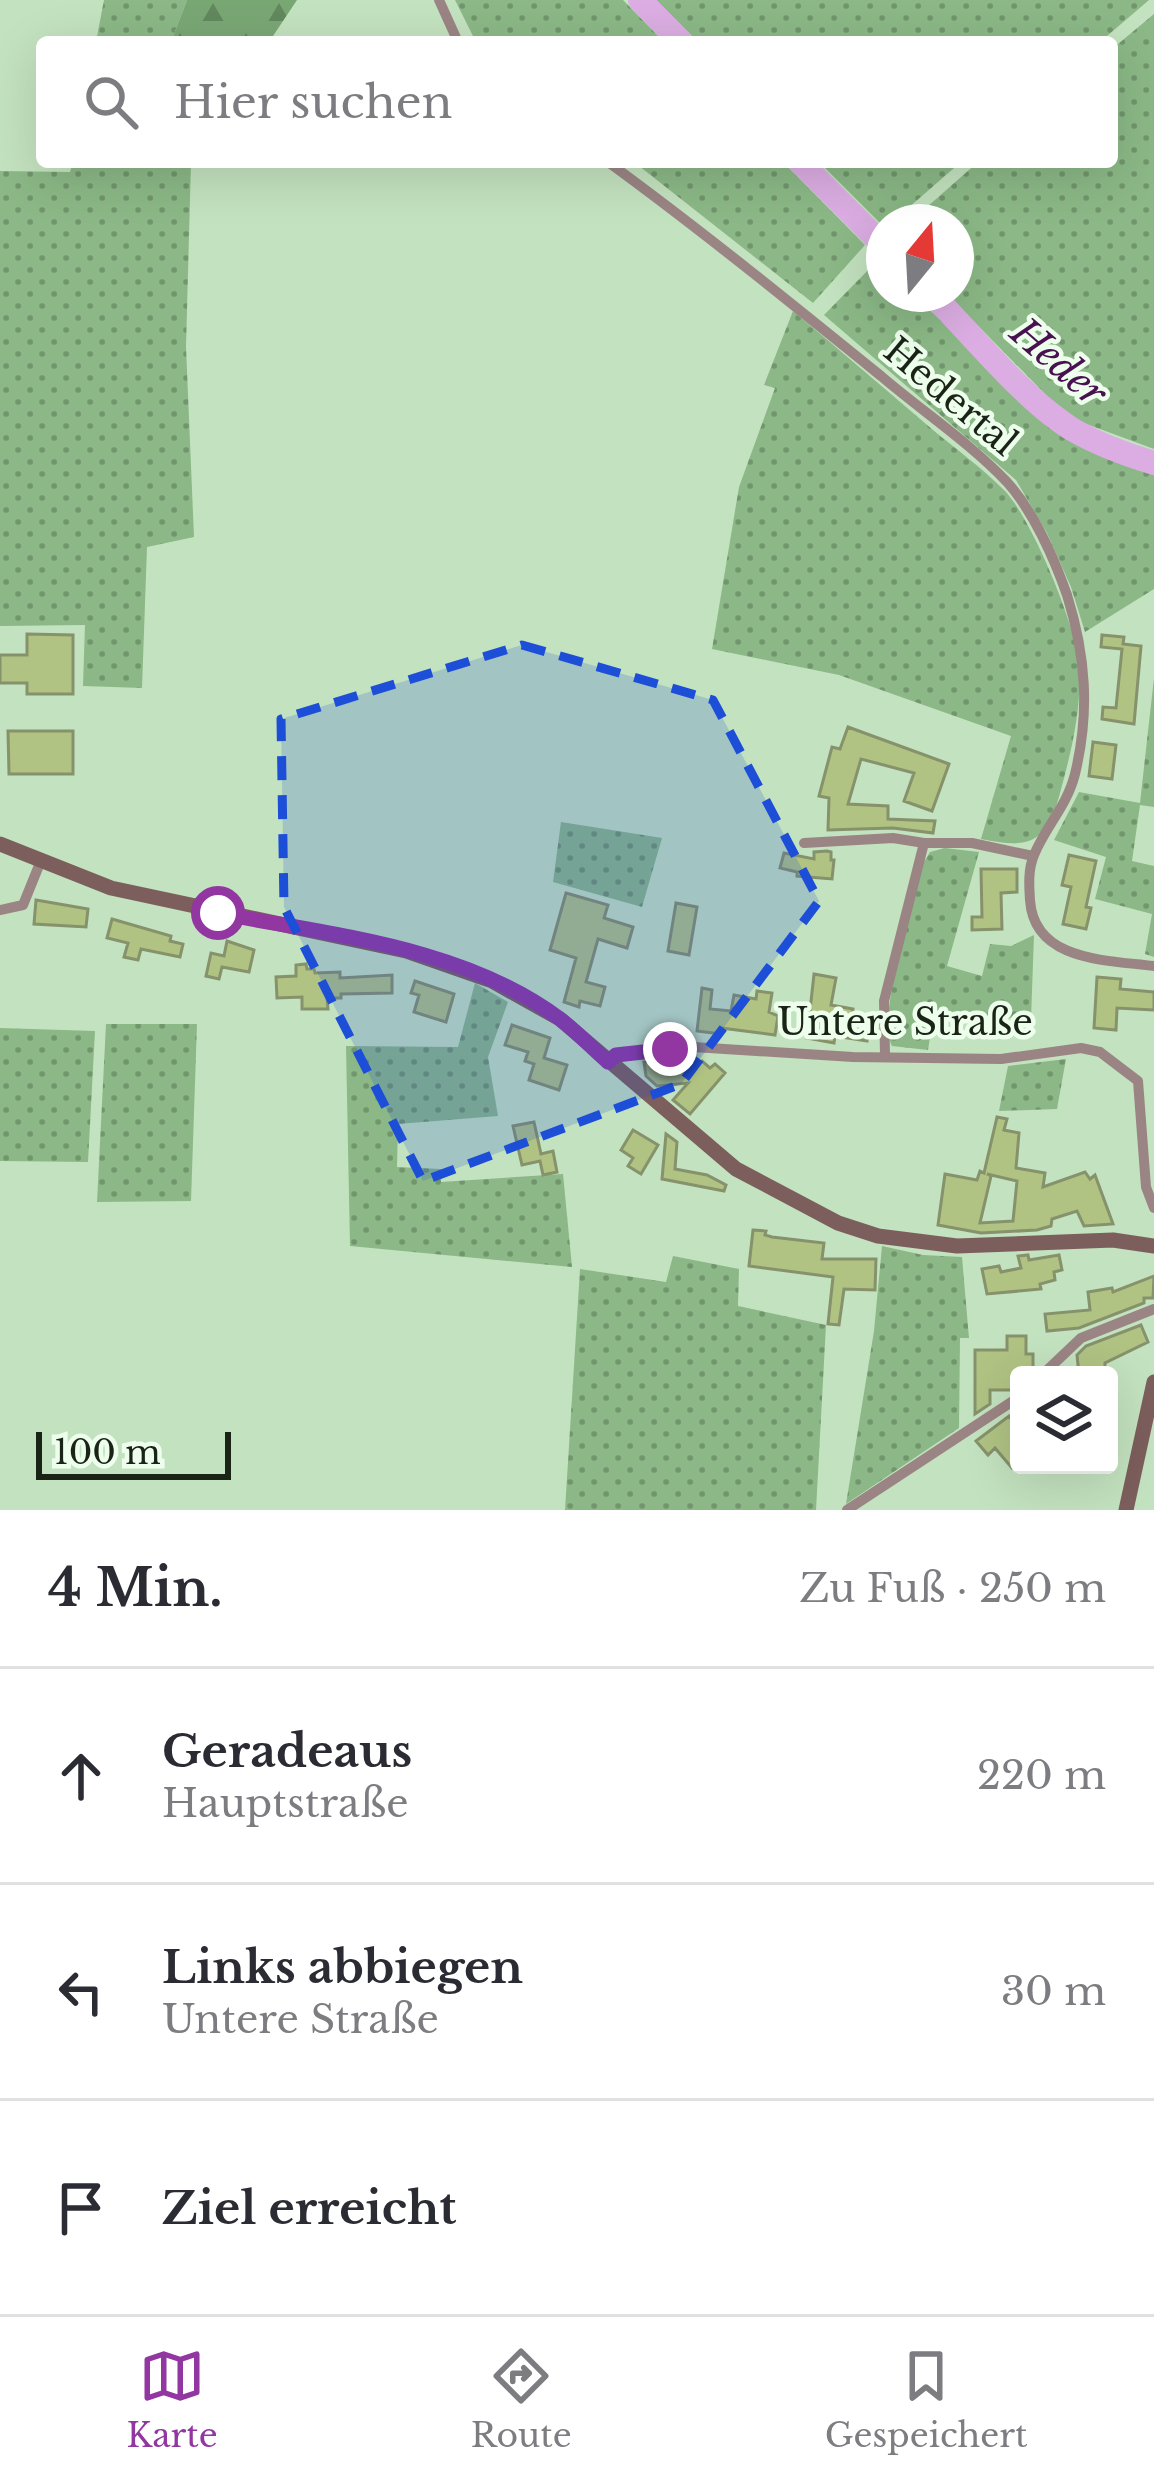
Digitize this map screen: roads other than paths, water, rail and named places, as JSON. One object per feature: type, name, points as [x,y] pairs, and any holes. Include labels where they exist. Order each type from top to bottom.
[{"type":"main road","points":[[0,844],[111,888],[452,965],[542,1008],[736,1169],[838,1223],[878,1235],[956,1246],[1113,1240],[1154,1246]]},
{"type":"main road","points":[[1126,1510],[1154,1382]]},
{"type":"street","points":[[439,0],[455,36]]},
{"type":"street","name":"Hedertal","points":[[616,168],[789,301],[1009,484],[1064,588],[1080,638],[1087,686],[1079,752],[1066,803],[1033,856]]},
{"type":"street","points":[[804,843],[893,838],[972,843],[1033,856],[1031,911],[1046,936],[1080,957],[1154,966]]},
{"type":"street","points":[[885,1055],[884,1000],[924,843]]},
{"type":"street","points":[[0,910],[23,905],[40,862]]},
{"type":"street","name":"Untere Straße","points":[[608,1062],[616,1055],[693,1047],[853,1057],[1001,1059],[1081,1048],[1100,1052],[1138,1081]]},
{"type":"street","points":[[1154,1071],[1138,1081],[1146,1187],[1154,1208]]},
{"type":"street","points":[[1051,1366],[1081,1338],[1154,1310]]},
{"type":"street","points":[[847,1510],[1010,1403]]},
{"type":"waterway","name":"Heder","points":[[640,0],[675,36]]},
{"type":"waterway","name":"Heder","points":[[806,168],[866,228]]},
{"type":"waterway","name":"Heder","points":[[949,312],[1057,419],[1094,441],[1154,463]]}]
